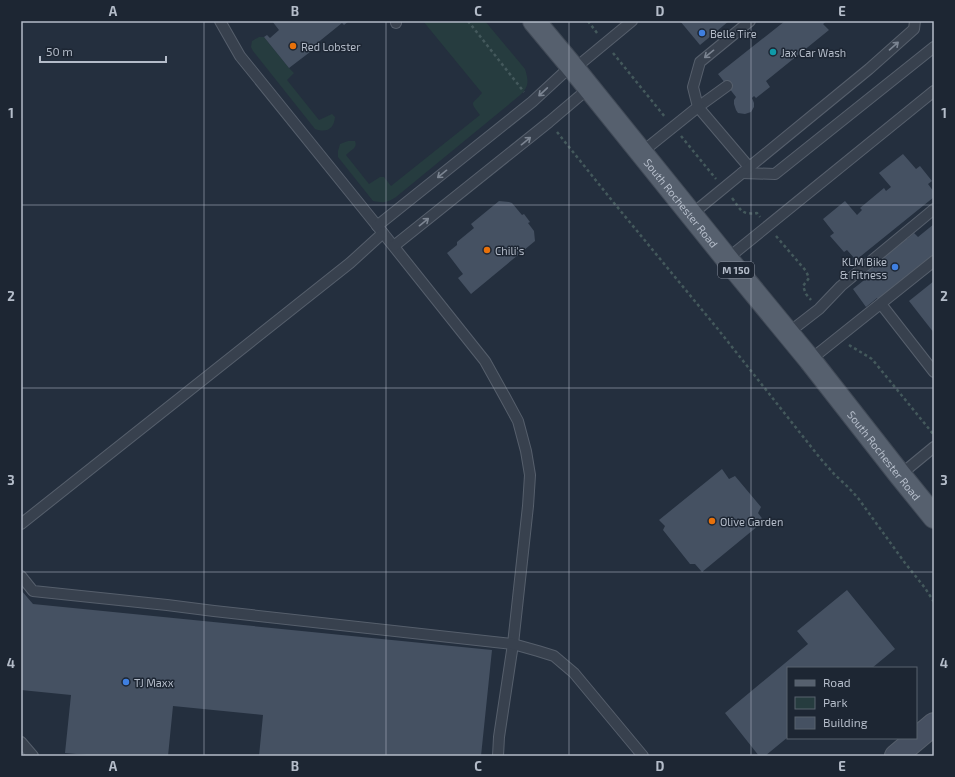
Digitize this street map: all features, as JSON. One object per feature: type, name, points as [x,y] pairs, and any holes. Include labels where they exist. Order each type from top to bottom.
[{"type":"main road","name":"South Rochester Road","points":[[534,21],[810,360],[934,517]]},
{"type":"street","points":[[917,738],[934,724]]},
{"type":"street","points":[[896,756],[916,739]]},
{"type":"lane","points":[[220,21],[240,56],[394,246],[484,361],[518,421],[526,451],[530,475],[528,506],[512,644],[499,737],[498,756]]},
{"type":"lane","points":[[21,524],[344,268],[380,230],[532,102],[632,21]]},
{"type":"lane","points":[[750,21],[700,62],[693,87],[698,107],[746,170],[775,174],[934,46]]},
{"type":"lane","points":[[692,214],[869,69],[914,29],[915,21]]},
{"type":"lane","points":[[642,152],[727,86]]},
{"type":"lane","points":[[394,246],[549,122],[589,88]]},
{"type":"lane","points":[[727,259],[934,91]]},
{"type":"lane","points":[[788,333],[819,309],[841,286],[934,210]]},
{"type":"lane","points":[[810,360],[934,261]]},
{"type":"lane","points":[[881,304],[934,372]]},
{"type":"lane","points":[[900,475],[934,447]]},
{"type":"lane","points":[[21,576],[33,591],[512,644],[538,651],[554,656],[574,673],[644,756]]},
{"type":"lane","points":[[21,742],[33,756]]},
{"type":"path","points":[[468,21],[527,96]]},
{"type":"path","points":[[556,130],[717,328],[820,458],[858,498],[934,602]]},
{"type":"green space","points":[[423,21],[485,21],[525,69],[527,84],[525,90],[519,96],[396,197],[385,202],[373,201],[338,157],[340,144],[348,141],[355,141],[356,145],[354,149],[346,155],[369,184],[380,177],[384,177],[391,186],[480,115],[473,103],[482,93]]},
{"type":"green space","points":[[259,37],[264,37],[294,73],[287,80],[319,120],[332,114],[335,117],[333,124],[329,129],[315,129],[253,51],[251,47],[252,41]]},
{"type":"building","name":"Red Lobster","points":[[272,21],[349,21],[344,25],[342,23],[316,44],[314,49],[289,68],[264,37],[267,35],[270,38],[279,30]]},
{"type":"building","name":"Belle Tire","points":[[680,21],[729,21],[700,45]]},
{"type":"building","name":"Jax Car Wash","points":[[785,21],[827,21],[823,24],[829,30],[766,81],[770,87],[756,98],[754,96],[752,98],[754,107],[751,112],[745,114],[738,113],[734,104],[736,97],[718,74]]},
{"type":"building","points":[[903,154],[916,169],[920,166],[932,181],[928,184],[934,192],[934,197],[856,260],[847,250],[844,252],[830,236],[834,233],[823,219],[845,201],[857,215],[862,210],[860,208],[884,188],[886,191],[891,187],[879,173]]},
{"type":"building","name":"Chili's","points":[[499,201],[512,203],[522,215],[524,214],[534,231],[535,241],[471,294],[458,278],[463,274],[447,253],[457,245],[457,242],[474,228],[471,224]]},
{"type":"building","name":"KLM Bike & Fitness","points":[[934,224],[934,255],[879,300],[877,298],[866,307],[853,289],[868,277],[864,272],[906,238],[907,239],[914,233],[918,237]]},
{"type":"building","points":[[934,281],[934,333],[909,301]]},
{"type":"building","name":"Olive Garden","points":[[722,469],[729,479],[735,476],[761,507],[758,513],[764,521],[702,572],[695,564],[690,564],[663,530],[665,526],[659,520]]},
{"type":"building","points":[[21,590],[33,604],[492,650],[481,756],[259,756],[263,715],[173,706],[168,756],[98,756],[65,753],[71,695],[21,690]]},
{"type":"building","points":[[847,590],[895,649],[873,667],[787,667],[787,738],[765,756],[759,756],[725,713],[808,644],[797,631]]},
{"type":"place","name":"Belle Tire","points":[[702,33]]},
{"type":"place","name":"Red Lobster","points":[[293,46]]},
{"type":"place","name":"Jax Car Wash","points":[[773,52]]},
{"type":"place","name":"Chili's","points":[[487,250]]},
{"type":"place","name":"KLM Bike & Fitness","points":[[895,267]]},
{"type":"place","name":"Olive Garden","points":[[712,521]]},
{"type":"place","name":"TJ Maxx","points":[[126,682]]}]
